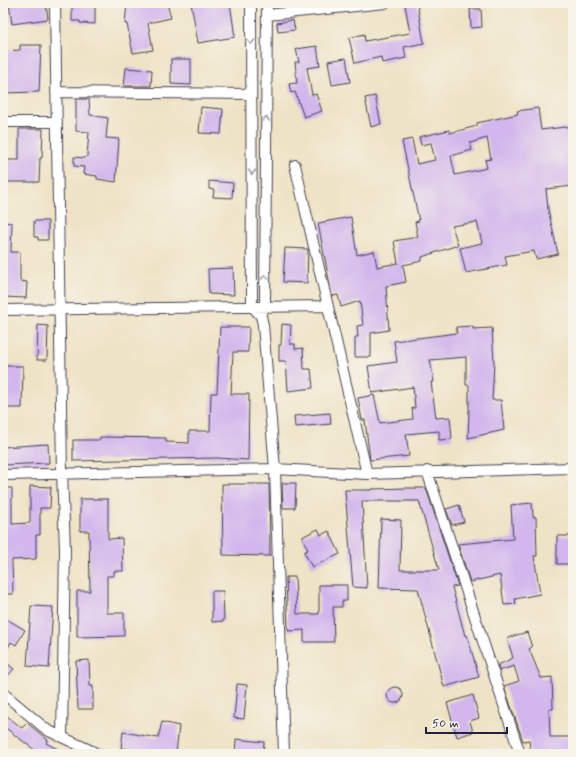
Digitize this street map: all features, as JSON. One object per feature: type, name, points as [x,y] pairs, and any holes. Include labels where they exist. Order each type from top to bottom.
[{"type":"street","points":[[55,3],[59,310],[65,549],[62,737]]},
{"type":"street","points":[[251,3],[252,306],[261,316]]},
{"type":"street","points":[[267,3],[265,305],[261,316],[275,469],[284,754]]},
{"type":"street","points":[[267,15],[385,3]]},
{"type":"street","points":[[56,92],[252,94]]},
{"type":"street","points":[[3,122],[56,122]]},
{"type":"street","points":[[294,165],[367,474]]},
{"type":"street","points":[[3,310],[265,305],[328,306]]},
{"type":"street","points":[[3,475],[275,469],[367,474],[427,471],[573,468]]},
{"type":"street","points":[[427,471],[520,754]]},
{"type":"street","points":[[3,693],[47,730],[98,754]]},
{"type":"building","points":[[9,3],[46,3],[48,19],[12,24]]},
{"type":"building","points":[[72,3],[95,3],[95,24],[72,21]]},
{"type":"building","points":[[127,3],[167,3],[171,18],[148,23],[153,50],[133,53],[127,24],[125,24]]},
{"type":"building","points":[[191,3],[230,3],[235,37],[198,43]]},
{"type":"building","points":[[417,3],[424,43],[404,47],[406,58],[382,63],[381,57],[355,63],[349,38],[364,34],[365,41],[410,33],[405,5]]},
{"type":"building","points":[[470,9],[481,9],[482,27],[471,28]]},
{"type":"building","points":[[293,20],[295,30],[278,32],[277,23]]},
{"type":"building","points":[[20,45],[41,45],[39,92],[3,93],[3,51],[20,50]]},
{"type":"building","points":[[317,46],[320,66],[307,68],[312,95],[316,94],[322,111],[304,117],[295,92],[291,93],[289,84],[297,83],[295,62],[299,62],[296,49]]},
{"type":"building","points":[[346,58],[350,82],[332,85],[328,61]]},
{"type":"building","points":[[171,59],[191,59],[191,85],[171,84]]},
{"type":"building","points":[[126,68],[152,70],[151,86],[124,86]]},
{"type":"building","points":[[375,96],[381,124],[371,127],[365,98]]},
{"type":"building","points":[[76,99],[89,99],[90,115],[108,118],[106,138],[119,139],[116,182],[97,179],[97,176],[83,174],[84,167],[74,166],[74,157],[85,158],[87,156],[89,132],[76,131]]},
{"type":"building","points":[[201,107],[223,109],[221,134],[199,133]]},
{"type":"building","points":[[538,108],[541,130],[573,126],[573,186],[546,189],[548,209],[558,254],[536,259],[534,251],[505,256],[507,265],[466,273],[460,248],[482,243],[477,222],[452,226],[458,245],[422,257],[422,261],[403,265],[406,282],[386,286],[389,330],[371,333],[371,357],[355,357],[355,337],[358,337],[357,326],[363,325],[360,301],[341,307],[338,295],[332,296],[318,223],[351,217],[357,255],[374,251],[377,267],[398,263],[394,241],[418,237],[415,222],[419,221],[402,141],[412,139],[417,164],[435,160],[431,143],[421,145],[419,137],[449,130],[450,133],[477,126],[477,123],[518,114],[517,111]],"holes":[[[487,138],[491,159],[485,160],[487,168],[455,175],[451,156],[472,150],[470,143]]]},
{"type":"building","points":[[19,129],[43,129],[39,182],[3,182],[3,160],[19,160]]},
{"type":"building","points":[[209,181],[233,183],[232,198],[213,197],[214,190],[209,189]]},
{"type":"building","points":[[34,221],[48,221],[48,240],[38,240],[38,237],[34,237]]},
{"type":"building","points":[[3,222],[12,223],[11,252],[20,252],[20,281],[27,282],[26,298],[3,297]]},
{"type":"building","points":[[285,248],[308,249],[307,283],[283,282]]},
{"type":"building","points":[[233,268],[234,295],[209,294],[208,269]]},
{"type":"building","points":[[282,324],[291,325],[290,344],[295,344],[295,349],[303,348],[304,369],[311,369],[313,388],[288,391],[286,361],[279,361],[279,345],[281,345]]},
{"type":"building","points":[[38,325],[48,326],[47,360],[37,360]]},
{"type":"building","points":[[473,326],[473,329],[492,328],[494,363],[492,400],[501,400],[504,430],[468,438],[469,385],[466,385],[466,357],[430,360],[434,382],[431,382],[436,418],[450,417],[452,439],[439,440],[439,431],[406,434],[409,456],[370,460],[365,420],[362,420],[358,398],[374,395],[380,423],[413,419],[412,408],[415,408],[413,387],[372,393],[368,366],[397,362],[394,341],[457,333],[456,327]]},
{"type":"building","points":[[220,327],[249,327],[248,352],[233,352],[231,394],[249,394],[248,460],[217,458],[73,461],[73,440],[100,440],[100,437],[166,438],[166,442],[189,443],[189,431],[210,431],[211,393],[217,393]]},
{"type":"building","points":[[3,366],[23,366],[22,408],[3,408]]},
{"type":"building","points":[[330,413],[331,424],[295,427],[294,416]]},
{"type":"building","points":[[48,444],[49,463],[3,465],[3,447]]},
{"type":"building","points":[[282,483],[296,483],[295,508],[283,508]]},
{"type":"building","points":[[222,484],[269,484],[270,556],[223,555]]},
{"type":"building","points":[[30,486],[51,487],[50,508],[40,508],[40,535],[36,535],[36,559],[12,560],[13,594],[3,594],[3,488],[12,488],[12,524],[30,523]]},
{"type":"building","points":[[426,488],[458,586],[452,587],[465,636],[467,635],[479,677],[444,687],[418,589],[379,588],[381,519],[401,520],[400,570],[439,570],[419,501],[362,501],[367,588],[353,587],[345,490]]},
{"type":"building","points":[[80,499],[108,499],[108,539],[122,538],[123,571],[114,571],[114,576],[107,576],[107,613],[124,613],[124,636],[77,637],[77,591],[90,591],[89,531],[80,531]]},
{"type":"building","points":[[532,503],[533,517],[536,517],[537,556],[534,556],[540,594],[515,599],[516,604],[504,605],[500,575],[470,582],[458,544],[513,539],[511,505]]},
{"type":"building","points":[[459,505],[464,522],[452,525],[446,509]]},
{"type":"building","points":[[318,529],[321,535],[329,531],[340,554],[312,567],[304,552],[308,550],[302,537]]},
{"type":"building","points":[[557,536],[573,536],[573,564],[557,564]]},
{"type":"building","points":[[286,577],[295,577],[297,614],[319,614],[319,585],[347,585],[347,601],[342,601],[342,607],[333,607],[334,642],[304,642],[304,630],[288,631]]},
{"type":"building","points":[[212,591],[223,591],[224,621],[212,622]]},
{"type":"building","points":[[31,606],[53,607],[49,668],[27,666]]},
{"type":"building","points":[[3,617],[25,630],[16,645],[11,642],[3,656]]},
{"type":"building","points":[[527,632],[532,647],[529,649],[541,678],[552,677],[553,709],[549,709],[550,737],[572,737],[572,754],[531,754],[529,740],[523,741],[504,686],[519,681],[514,666],[499,671],[498,665],[513,658],[507,638]]},
{"type":"building","points":[[3,660],[14,669],[3,681]]},
{"type":"building","points":[[89,660],[90,686],[93,686],[93,709],[78,709],[76,661]]},
{"type":"building","points":[[237,684],[247,685],[244,719],[234,718]]},
{"type":"building","points":[[392,687],[398,687],[403,692],[401,701],[398,703],[392,703],[387,698],[387,692]]},
{"type":"building","points":[[473,695],[479,718],[470,721],[473,732],[457,737],[447,703]]},
{"type":"building","points":[[7,716],[22,728],[27,723],[48,740],[46,743],[67,754],[40,754],[3,726],[3,721]]},
{"type":"building","points":[[162,722],[179,726],[176,754],[158,754],[121,748],[123,732],[158,738]]},
{"type":"building","points":[[236,739],[264,742],[263,754],[235,754]]}]
